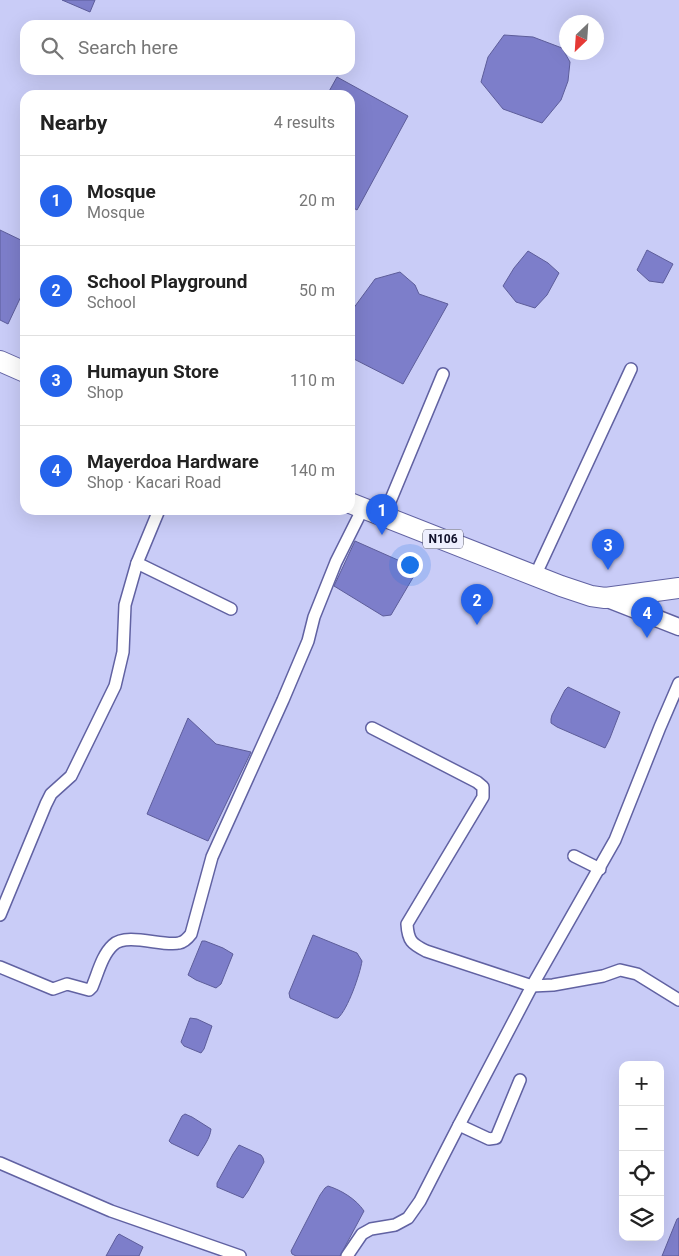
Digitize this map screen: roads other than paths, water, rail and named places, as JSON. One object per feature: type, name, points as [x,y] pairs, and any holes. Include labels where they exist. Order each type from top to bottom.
[{"type":"highway","points":[[0,361],[20,370]]},
{"type":"highway","name":"N106","points":[[356,506],[535,576],[584,584],[604,592],[679,588]]},
{"type":"highway","name":"N106","points":[[604,592],[623,584],[679,574]]},
{"type":"main road","points":[[604,592],[679,627]]},
{"type":"street","points":[[535,576],[631,369]]},
{"type":"street","points":[[384,516],[443,374]]},
{"type":"street","points":[[0,915],[46,804],[52,794],[71,776],[115,686],[123,652],[125,605],[137,563],[157,515]]},
{"type":"street","points":[[0,968],[53,989],[67,984],[89,990],[106,953],[115,943],[133,940],[178,944],[185,941],[191,934],[212,857],[308,641],[314,616],[353,515]]},
{"type":"street","points":[[137,563],[231,609]]},
{"type":"street","points":[[347,1256],[362,1234],[371,1230],[396,1225],[408,1218],[420,1201],[532,986],[615,840],[679,683]]},
{"type":"street","points":[[372,728],[477,782],[482,787],[483,797],[407,924],[408,936],[415,946],[532,986],[553,985],[603,976],[620,970],[637,974],[679,1000]]},
{"type":"street","points":[[574,856],[600,869]]},
{"type":"street","points":[[459,1125],[488,1139],[496,1138],[520,1080]]},
{"type":"street","points":[[0,1163],[111,1211],[240,1256]]},
{"type":"water","points":[[62,0],[95,0],[90,12]]},
{"type":"water","points":[[504,35],[533,37],[559,47],[559,60],[569,60],[570,62],[568,81],[561,100],[542,123],[503,109],[481,82],[488,57]]},
{"type":"water","points":[[337,77],[408,116],[357,210],[355,209],[355,90],[330,90]]},
{"type":"water","points":[[0,230],[20,240],[20,299],[8,324],[0,320]]},
{"type":"water","points":[[647,250],[673,264],[663,283],[649,281],[637,270]]},
{"type":"water","points":[[528,251],[548,263],[559,273],[547,295],[535,308],[516,302],[503,286],[514,268]]},
{"type":"water","points":[[400,272],[415,285],[419,294],[448,304],[403,384],[355,360],[355,306],[375,279]]},
{"type":"water","points":[[355,541],[418,569],[391,615],[383,616],[334,586]]},
{"type":"water","points":[[568,687],[620,712],[605,748],[551,723],[552,715]]},
{"type":"water","points":[[188,718],[216,744],[251,752],[208,841],[147,814]]},
{"type":"water","points":[[313,935],[357,953],[362,961],[349,999],[338,1018],[290,998],[289,993]]},
{"type":"water","points":[[202,941],[223,948],[233,954],[221,984],[216,988],[188,975]]},
{"type":"water","points":[[190,1018],[212,1026],[201,1053],[184,1046],[181,1042]]},
{"type":"water","points":[[185,1114],[211,1129],[208,1140],[198,1156],[169,1141],[182,1116]]},
{"type":"water","points":[[239,1145],[261,1155],[264,1162],[243,1198],[217,1187],[217,1183]]},
{"type":"water","points":[[328,1186],[348,1196],[364,1211],[340,1256],[296,1256],[291,1251],[320,1195]]},
{"type":"water","points":[[679,1218],[679,1256],[662,1256],[677,1219]]},
{"type":"water","points":[[119,1234],[143,1247],[139,1256],[106,1256]]},
{"type":"place","name":"Mosque","points":[[382,535]]},
{"type":"place","name":"Humayun Store","points":[[608,570]]},
{"type":"place","name":"School Playground","points":[[477,625]]},
{"type":"place","name":"Mayerdoa Hardware","points":[[647,638]]}]
